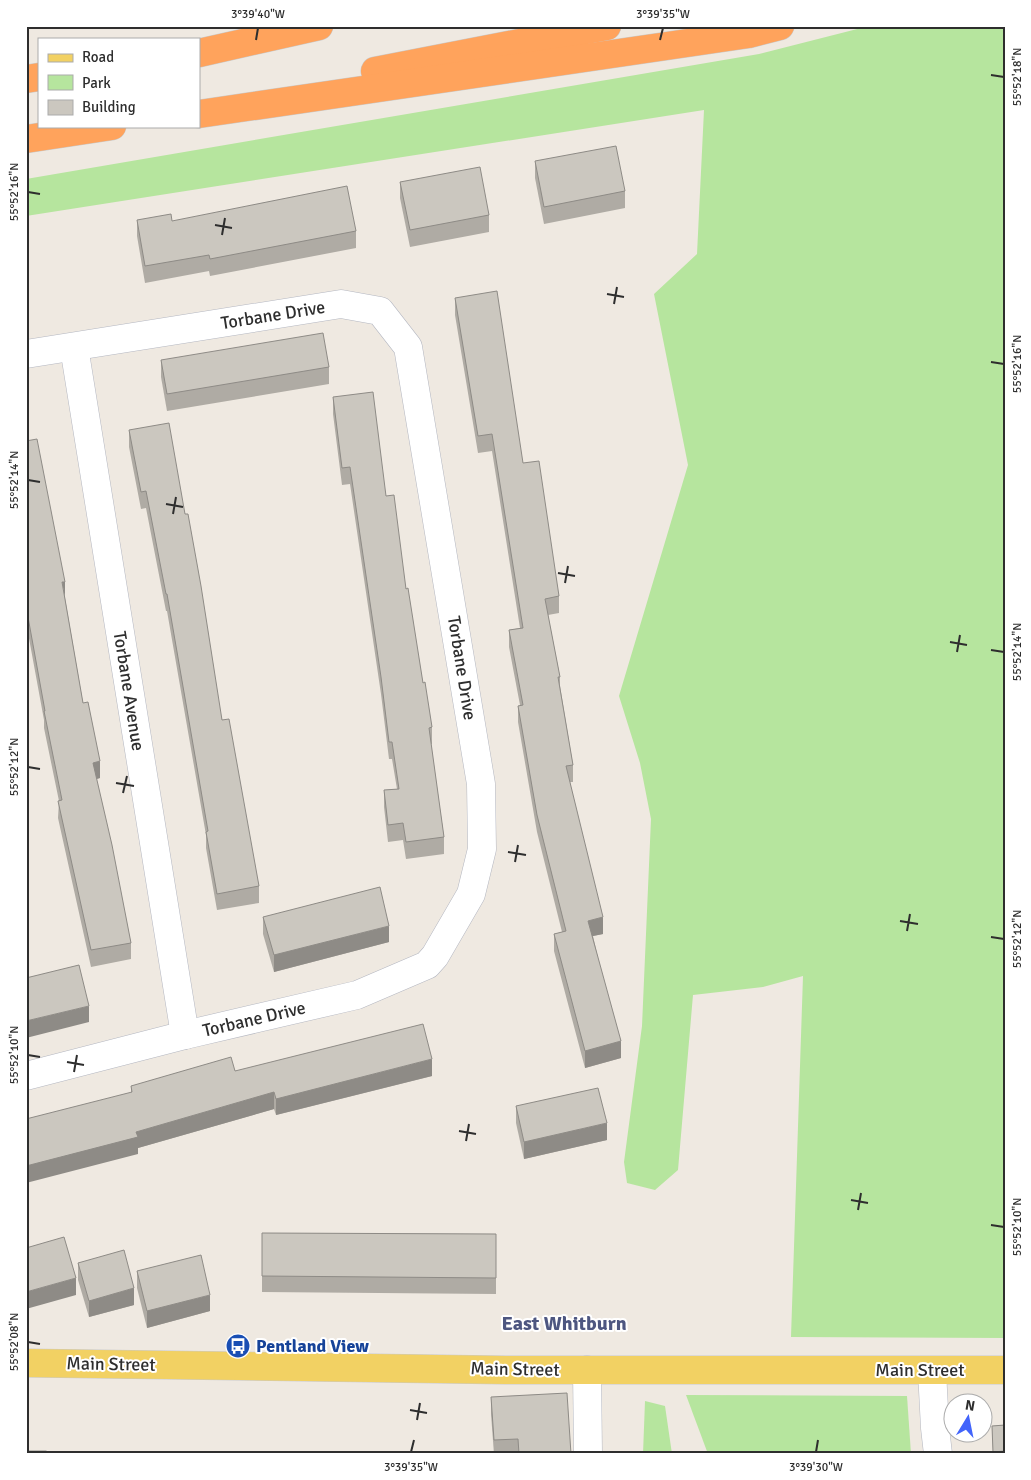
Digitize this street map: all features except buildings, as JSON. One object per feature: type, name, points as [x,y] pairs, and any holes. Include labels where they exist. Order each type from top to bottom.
[{"type":"highway","points":[[200,53],[319,26]]},
{"type":"highway","points":[[200,104],[607,26]]},
{"type":"highway","points":[[200,114],[749,34],[780,26]]},
{"type":"highway","points":[[26,138],[74,128]]},
{"type":"highway","points":[[26,138],[98,128]]},
{"type":"main road","name":"Main Street","points":[[26,1363],[599,1370],[1005,1370]]},
{"type":"street","name":"Torbane Drive","points":[[26,354],[341,304],[380,311],[408,347],[481,784],[482,849],[471,894],[435,956],[427,964],[357,995],[185,1035],[26,1076]]},
{"type":"street","name":"Torbane Avenue","points":[[74,347],[185,1035]]},
{"type":"street","points":[[588,1454],[599,1370]]},
{"type":"street","points":[[932,1371],[938,1454]]},
{"type":"green space","points":[[869,26],[1005,26],[1005,1338],[791,1337],[803,976],[763,987],[693,995],[678,1170],[655,1190],[627,1183],[624,1162],[642,1026],[651,819],[640,763],[619,696],[688,465],[654,294],[697,254],[704,110],[26,216],[26,179],[759,54]]},
{"type":"green space","points":[[686,1395],[907,1396],[911,1454],[708,1454]]},
{"type":"green space","points":[[645,1401],[665,1406],[672,1454],[643,1454]]},
{"type":"place","name":"Pentland View","points":[[238,1346]]},
{"type":"district","name":"East Whitburn","points":[[564,1323]]}]
